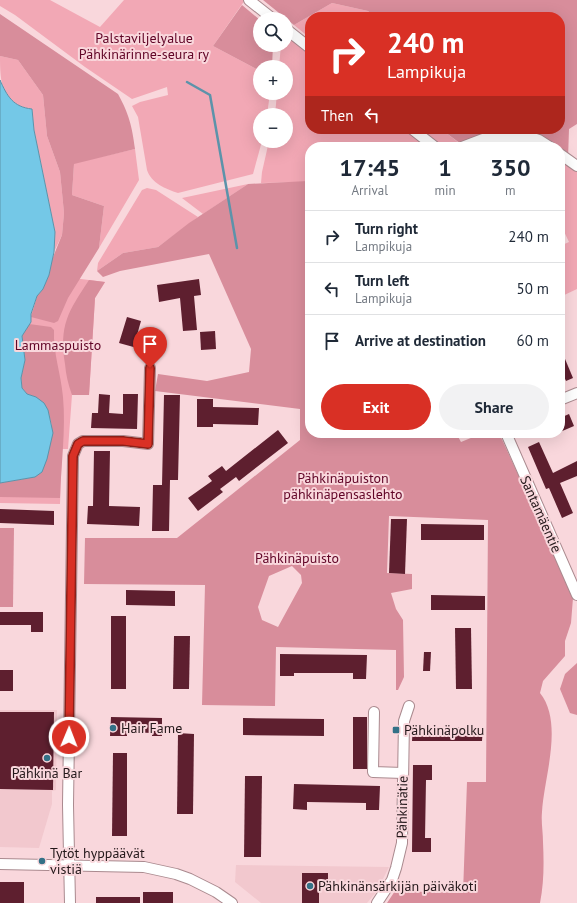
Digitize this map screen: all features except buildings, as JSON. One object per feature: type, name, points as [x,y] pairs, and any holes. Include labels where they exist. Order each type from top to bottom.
[{"type":"street","points":[[249,0],[265,12]]},
{"type":"street","points":[[293,35],[305,44]]},
{"type":"street","points":[[418,134],[429,142]]},
{"type":"street","points":[[475,142],[483,139],[508,137],[530,137],[542,142]]},
{"type":"street","points":[[565,158],[577,166]]},
{"type":"street","points":[[70,903],[68,865],[73,456],[78,444],[83,441],[123,441],[148,444],[150,368]]},
{"type":"street","points":[[565,398],[577,393]]},
{"type":"street","name":"Santamäentie","points":[[508,438],[577,595]]},
{"type":"street","name":"Pähkinätie","points":[[378,903],[392,880],[400,856],[402,843],[404,721],[409,706]]},
{"type":"street","points":[[374,712],[373,772],[403,773]]},
{"type":"street","points":[[0,864],[144,867],[161,870],[190,880],[216,892],[232,903]]},
{"type":"shaded area","points":[[0,710],[57,710],[56,790],[52,791],[52,804],[39,848],[0,847]]},
{"type":"shaded area","name":"Pähkinänsärkijän päiväkoti","points":[[236,865],[389,867],[377,891],[367,903],[261,903],[235,882]]},
{"type":"green space","name":"Palstaviljelyalue Pähkinärinne-seura ry","points":[[0,0],[50,0],[100,27],[124,0],[245,0],[213,46],[253,67],[253,100],[269,100],[268,108],[253,108],[253,148],[260,148],[253,174],[178,193],[155,182],[147,170],[138,117],[132,106],[140,102],[168,95],[167,87],[132,99],[85,67],[15,15],[0,6]]},
{"type":"green space","points":[[263,0],[577,0],[577,124],[569,129],[568,159],[565,160],[565,142],[458,142],[448,134],[565,134],[565,12],[369,12],[332,3],[316,12],[305,12],[305,19],[294,25],[293,12],[278,12]]},
{"type":"green space","points":[[332,3],[369,12],[316,12]]},
{"type":"green space","points":[[242,5],[253,14],[253,52],[273,52],[272,60],[253,60],[253,67],[213,46]]},
{"type":"green space","points":[[0,14],[118,94],[130,120],[133,134],[135,149],[74,164],[72,195],[104,206],[99,248],[68,298],[58,321],[54,323],[31,317],[37,296],[43,289],[49,275],[51,262],[62,235],[64,213],[60,172],[47,136],[43,95],[18,60],[0,56]]},
{"type":"green space","points":[[305,19],[305,34],[294,25]]},
{"type":"green space","points":[[293,40],[305,49],[305,134],[412,134],[422,142],[305,142],[305,182],[261,183],[267,148],[293,148],[293,108],[276,108],[276,100],[293,100],[293,60],[280,60],[280,52],[293,52]]},
{"type":"green space","points":[[0,56],[18,60],[43,95],[47,136],[60,172],[64,213],[62,235],[54,252],[55,232],[34,130],[32,109],[22,107],[14,103],[4,91]]},
{"type":"green space","points":[[426,134],[447,134],[458,142],[435,142]]},
{"type":"green space","points":[[135,149],[139,180],[99,248],[104,206],[72,195],[74,163]]},
{"type":"green space","points":[[568,159],[577,166],[577,289],[565,295],[565,244],[569,242],[565,234],[565,160]]},
{"type":"green space","name":"Pähkinäpuisto","points":[[305,181],[305,438],[459,438],[461,442],[471,438],[501,438],[560,565],[573,598],[571,623],[565,641],[565,656],[543,681],[540,693],[547,705],[551,719],[552,735],[542,812],[544,865],[540,903],[387,903],[395,891],[463,893],[467,782],[486,782],[488,520],[389,516],[387,573],[412,574],[412,589],[391,593],[396,609],[403,620],[404,677],[398,690],[396,690],[396,650],[276,647],[275,706],[202,705],[205,585],[84,584],[85,538],[177,538],[300,440],[300,409],[155,391],[158,374],[207,381],[249,372],[251,349],[209,254],[120,271],[103,277],[97,271],[123,253],[158,247],[189,223],[248,184]],"holes":[[[292,566],[301,575],[302,583],[278,627],[262,620],[258,607],[269,576]]]},
{"type":"green space","points":[[248,184],[203,214],[182,198]]},
{"type":"green space","points":[[147,188],[156,190],[198,217],[158,247],[123,253],[97,271],[98,263],[142,190]]},
{"type":"green space","name":"Lammaspuisto","points":[[49,275],[105,282],[95,298],[89,395],[72,395],[68,449],[62,449],[60,504],[0,503],[0,483],[35,477],[36,397],[27,394],[21,378],[25,360],[22,336],[31,322],[31,314]]},
{"type":"green space","points":[[89,280],[105,282],[95,298],[89,395],[72,395],[65,368],[63,351],[64,329],[71,310]]},
{"type":"green space","points":[[29,324],[51,327],[54,330],[64,409],[60,498],[0,497],[0,483],[35,477],[52,426],[48,410],[36,397],[27,394],[22,388],[21,378],[25,360],[22,336]]},
{"type":"green space","points":[[0,528],[14,528],[13,607],[0,607]]},
{"type":"green space","points":[[577,663],[577,715],[570,713],[560,689],[565,674]]},
{"type":"water","points":[[0,80],[8,96],[15,103],[25,108],[32,109],[34,130],[55,232],[54,252],[49,275],[43,289],[37,296],[31,314],[31,322],[22,336],[25,360],[21,378],[22,388],[27,394],[36,397],[44,403],[48,410],[53,433],[47,459],[42,472],[35,477],[0,483]]},
{"type":"waterway","points":[[187,82],[210,95],[237,248]]},
{"type":"place","name":"Hair Fame","points":[[113,728]]},
{"type":"place","name":"Pähkinäpolku","points":[[396,730]]},
{"type":"place","name":"Pähkinä Bar","points":[[47,758]]},
{"type":"place","name":"Tytöt hyppäävät vistiä","points":[[42,861]]},
{"type":"place","name":"Pähkinänsärkijän päiväkoti","points":[[310,886]]},
{"type":"route","points":[[69,737],[71,541],[74,449],[83,441],[123,441],[148,444],[150,368]]},
{"type":"park label","name":"Pähkinäpuiston pähkinäpensaslehto","points":[[343,486]]}]
